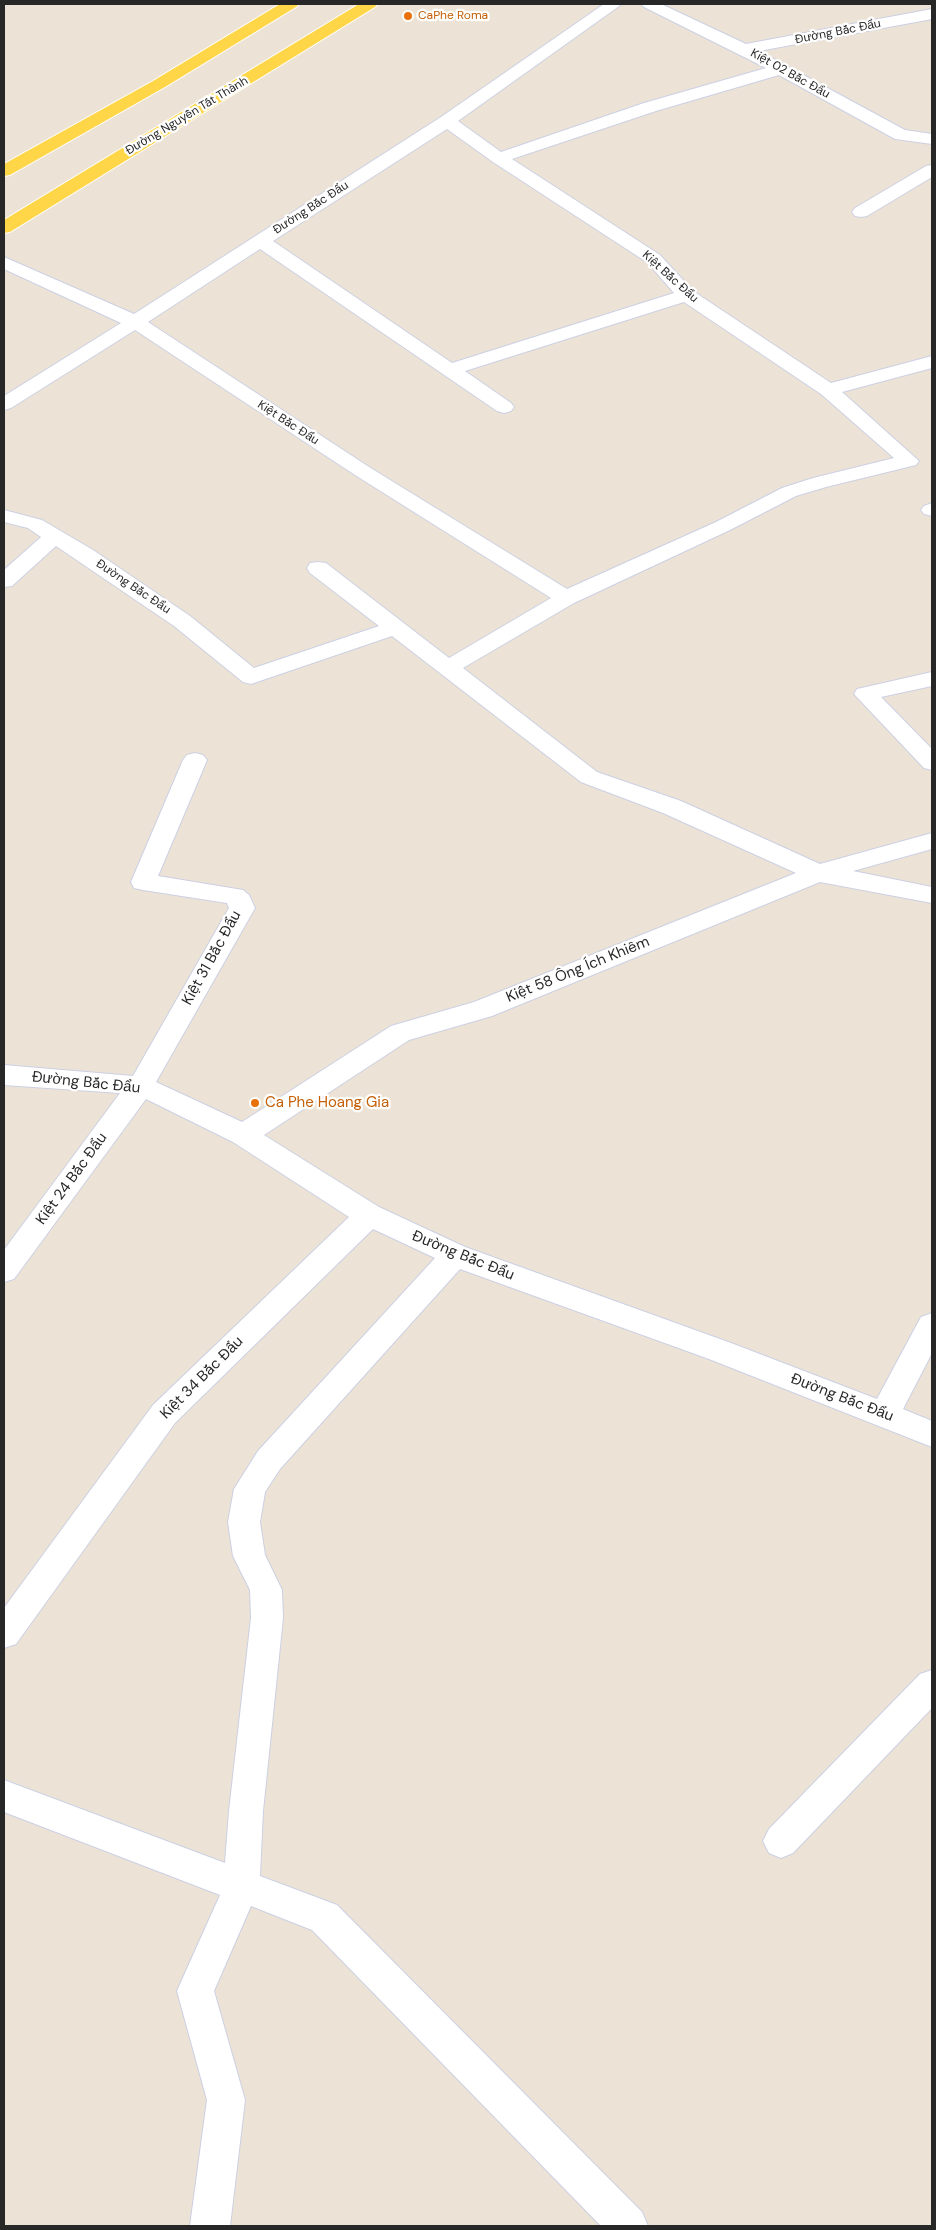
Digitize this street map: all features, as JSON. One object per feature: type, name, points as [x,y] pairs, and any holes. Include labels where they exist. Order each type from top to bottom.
[{"type":"main road","points":[[4,172],[159,84],[290,4]]},
{"type":"main road","name":"Đường Nguyễn Tất Thành","points":[[4,228],[370,4]]},
{"type":"street","name":"Đường Bắc Đẩu","points":[[4,404],[447,121],[614,4]]},
{"type":"street","name":"Kiệt 02 Bắc Đẩu","points":[[649,4],[744,49],[901,135],[932,140]]},
{"type":"street","name":"Đường Bắc Đẩu","points":[[744,49],[932,14]]},
{"type":"street","points":[[499,158],[650,107],[780,69]]},
{"type":"street","name":"Kiệt Bắc Đẩu","points":[[4,262],[134,322],[362,471],[566,598],[723,526],[789,492],[820,482],[909,461],[828,390],[686,294],[654,260],[499,158],[447,121]]},
{"type":"street","points":[[861,212],[932,170]]},
{"type":"street","points":[[260,241],[504,407]]},
{"type":"street","points":[[449,370],[686,294]]},
{"type":"street","points":[[828,390],[932,362]]},
{"type":"street","name":"Đường Bắc Đẩu","points":[[4,516],[35,524],[54,536],[182,621],[251,677],[395,628]]},
{"type":"street","points":[[4,581],[54,536]]},
{"type":"street","points":[[318,568],[589,777],[672,807],[818,873],[932,895]]},
{"type":"street","points":[[447,668],[566,598]]},
{"type":"street","points":[[932,679],[865,694],[932,762]]},
{"type":"street","name":"Kiệt 31 Bắc Đẩu","points":[[140,1087],[242,908],[240,901],[234,896],[143,882],[195,760]]},
{"type":"street","name":"Kiệt 58 Ông Ích Khiêm","points":[[243,1136],[400,1033],[483,1009],[818,873],[932,841]]},
{"type":"street","name":"Đường Bắc Đẩu","points":[[4,1075],[140,1087],[154,1091],[243,1136],[369,1215],[455,1255],[720,1351],[932,1434]]},
{"type":"street","name":"Kiệt 24 Bắc Đẩu","points":[[4,1271],[140,1087]]},
{"type":"street","name":"Kiệt 34 Bắc Đẩu","points":[[4,1634],[164,1414],[369,1215]]},
{"type":"street","points":[[210,2226],[226,2100],[195,1991],[242,1886],[246,1811],[267,1618],[266,1590],[249,1556],[244,1522],[250,1489],[269,1460],[455,1255]]},
{"type":"street","points":[[884,1414],[932,1325]]},
{"type":"street","points":[[781,1841],[932,1685]]},
{"type":"street","points":[[4,1796],[324,1917],[628,2226]]},
{"type":"place","name":"CaPhe Roma","points":[[408,16]]},
{"type":"place","name":"Ca Phe Hoang Gia","points":[[255,1103]]}]
